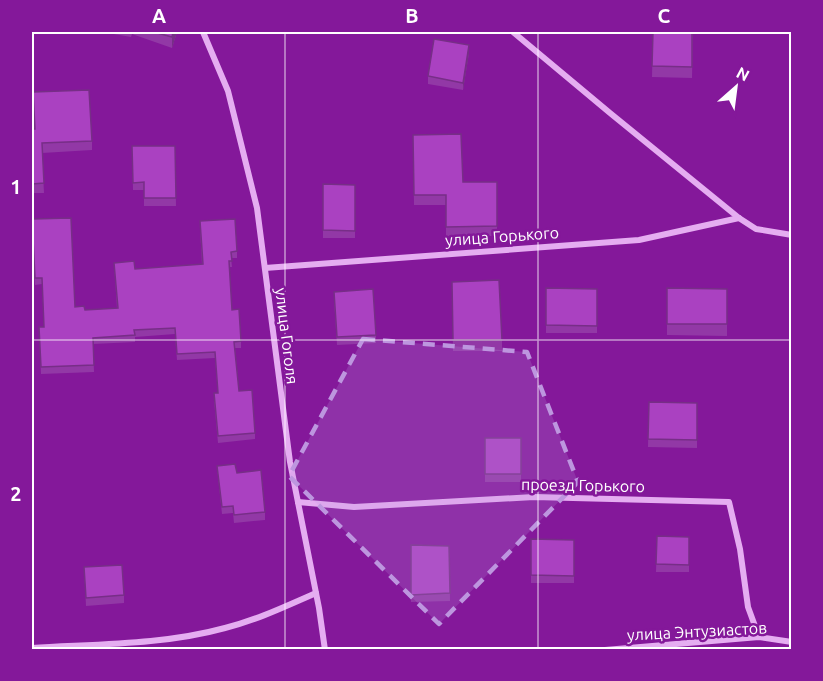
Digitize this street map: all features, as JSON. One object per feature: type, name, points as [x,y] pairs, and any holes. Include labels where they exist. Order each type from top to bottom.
[{"type":"street","name":"улица Гоголя","points":[[204,32],[228,91],[257,208],[290,462],[325,650]]},
{"type":"street","points":[[513,32],[739,218],[756,229],[792,235]]},
{"type":"street","name":"улица Горького","points":[[265,268],[639,240],[739,218]]},
{"type":"street","name":"проезд Горького","points":[[298,502],[354,507],[534,497],[729,502],[740,549],[748,607],[759,637]]},
{"type":"street","points":[[32,648],[164,640],[225,628],[275,611],[316,592]]},
{"type":"street","name":"улица Энтузиастов","points":[[604,650],[759,637],[792,642]]},
{"type":"highlighted area","points":[[363,339],[527,352],[578,482],[439,624],[289,476]]},
{"type":"building","points":[[154,32],[173,32],[172,37]]},
{"type":"building","points":[[653,32],[692,32],[692,67],[652,66]]},
{"type":"building","points":[[434,39],[469,45],[463,83],[428,76]]},
{"type":"building","points":[[89,90],[92,141],[42,143],[44,183],[32,184],[32,129],[35,129],[33,92]]},
{"type":"building","points":[[461,134],[463,182],[497,182],[497,226],[446,227],[446,195],[414,195],[413,135]]},
{"type":"building","points":[[132,146],[175,146],[176,198],[144,198],[144,182],[133,183]]},
{"type":"building","points":[[323,184],[355,185],[355,231],[323,230]]},
{"type":"building","points":[[71,218],[75,307],[84,306],[85,310],[118,308],[114,263],[134,261],[135,269],[203,264],[200,221],[235,219],[237,251],[231,252],[232,261],[229,261],[232,310],[239,309],[241,341],[234,342],[239,391],[252,390],[255,433],[218,436],[214,393],[218,393],[215,352],[177,354],[175,328],[134,330],[135,335],[93,338],[94,365],[41,367],[39,327],[44,327],[42,278],[35,278],[32,219]]},
{"type":"building","points":[[499,280],[502,340],[453,340],[452,282]]},
{"type":"building","points":[[546,288],[597,289],[597,326],[546,325]]},
{"type":"building","points":[[667,288],[727,289],[727,324],[667,324]]},
{"type":"building","points":[[373,289],[376,335],[337,337],[334,292]]},
{"type":"building","points":[[649,402],[697,403],[697,440],[648,439]]},
{"type":"building","points":[[485,438],[521,438],[521,474],[485,474]]},
{"type":"building","points":[[235,464],[237,473],[261,470],[265,512],[234,515],[233,506],[222,507],[217,466]]},
{"type":"building","points":[[657,536],[689,537],[689,565],[656,564]]},
{"type":"building","points":[[531,539],[574,540],[574,576],[531,575]]},
{"type":"building","points":[[411,545],[449,546],[450,593],[411,595]]},
{"type":"building","points":[[122,565],[124,595],[86,598],[84,567]]}]
